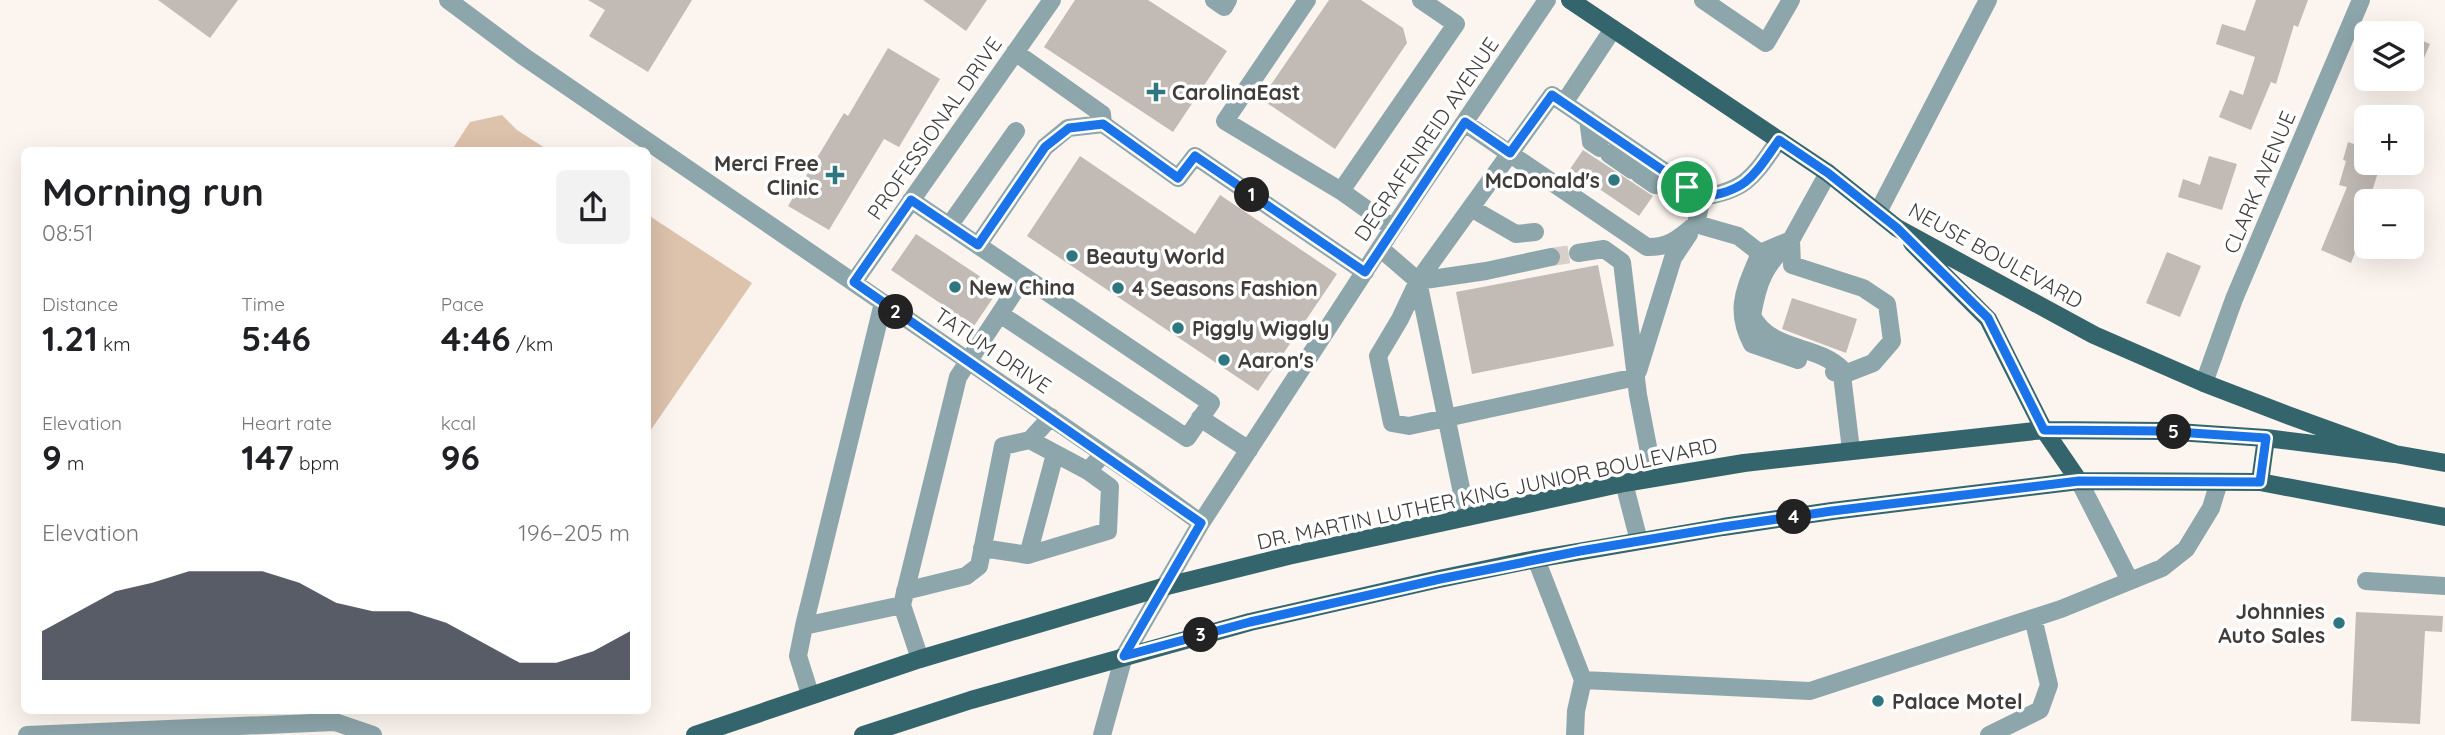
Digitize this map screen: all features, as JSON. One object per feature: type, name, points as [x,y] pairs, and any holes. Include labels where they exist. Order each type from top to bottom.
[{"type":"main road","name":"NEUSE BOULEVARD","points":[[1570,0],[1828,173],[1897,228],[2094,335],[2204,383],[2395,454],[2445,463]]},
{"type":"main road","points":[[1897,228],[1988,318],[2044,430],[2079,481]]},
{"type":"main road","name":"DR. MARTIN LUTHER KING JUNIOR BOULEVARD","points":[[695,735],[920,659],[1163,587],[1288,556],[1624,483],[1744,463],[2044,430],[2162,431],[2266,438],[2395,454]]},
{"type":"main road","points":[[2260,482],[2266,438]]},
{"type":"main road","points":[[863,735],[971,700],[1250,622],[1536,559],[1832,511],[2079,481],[2260,482],[2445,517]]},
{"type":"street","name":"TATUM DRIVE","points":[[448,0],[470,6],[535,64],[1051,417],[1201,523]]},
{"type":"street","name":"PROFESSIONAL DRIVE","points":[[854,282],[1052,0]]},
{"type":"street","points":[[1213,0],[1223,7],[1228,0]]},
{"type":"street","points":[[1307,0],[1225,121],[1341,191],[1393,228]]},
{"type":"street","points":[[1341,191],[1456,24],[1421,0]]},
{"type":"street","name":"DEGRAFENREID AVENUE","points":[[1102,735],[1124,656],[1201,523],[1393,228],[1547,0]]},
{"type":"street","points":[[1703,0],[1766,43],[1791,0]]},
{"type":"street","name":"CLARK AVENUE","points":[[2204,383],[2234,299],[2361,0]]},
{"type":"street","points":[[1878,212],[1981,3]]},
{"type":"street","points":[[1564,103],[1613,29]]},
{"type":"street","points":[[1015,52],[1102,114],[1103,124]]},
{"type":"street","points":[[1636,377],[1409,426],[1392,423],[1378,356],[1418,281],[1552,95],[1702,197],[1722,194],[1750,180],[1779,140]]},
{"type":"street","points":[[1588,119],[1591,142],[1656,185],[1687,187]]},
{"type":"street","points":[[1465,122],[1647,247],[1661,248],[1675,241],[1696,224]]},
{"type":"street","points":[[978,245],[1045,147],[1069,128],[1103,124],[1178,178],[1195,156],[1365,272]]},
{"type":"street","points":[[949,226],[1016,131]]},
{"type":"street","points":[[1828,173],[1791,240],[1762,272],[1752,316],[1758,327],[1769,337],[1832,359],[1843,370],[1851,450]]},
{"type":"street","points":[[1636,377],[1673,258],[1696,224],[1702,197]]},
{"type":"street","points":[[911,200],[1210,403],[1186,438],[1000,314]]},
{"type":"street","points":[[1471,208],[1516,234],[1535,232]]},
{"type":"street","points":[[1696,224],[1738,236],[1760,253]]},
{"type":"street","points":[[1791,240],[1792,265],[1863,288],[1887,304],[1892,341],[1873,363],[1843,375],[1752,344],[1743,328],[1741,298],[1760,253],[1791,240]]},
{"type":"street","points":[[1380,248],[1418,281],[1466,517]]},
{"type":"street","points":[[1578,253],[1604,249],[1622,261],[1636,377],[1654,478]]},
{"type":"street","points":[[1418,281],[1486,271],[1551,257]]},
{"type":"street","points":[[920,659],[903,598],[958,377],[1024,277]]},
{"type":"street","points":[[810,694],[798,656],[883,303]]},
{"type":"street","points":[[804,626],[903,598],[966,576],[979,566],[1003,446],[1030,440],[1051,417]]},
{"type":"street","points":[[1200,418],[1249,450]]},
{"type":"street","points":[[982,548],[1028,555],[1108,531],[1110,487],[1088,471],[1030,440]]},
{"type":"street","points":[[1028,555],[1055,454]]},
{"type":"street","points":[[1088,471],[1103,454]]},
{"type":"street","points":[[2079,481],[2129,579]]},
{"type":"street","points":[[1583,680],[1810,691],[2061,609],[2129,579],[2162,568],[2186,549],[2211,508],[2219,482]]},
{"type":"street","points":[[1624,483],[1639,541]]},
{"type":"street","points":[[1536,559],[1583,680],[1576,711],[1575,735]]},
{"type":"street","points":[[2366,581],[2445,586]]},
{"type":"street","points":[[1989,735],[2040,710],[2049,685],[2033,618]]},
{"type":"street","points":[[27,735],[335,722],[373,735]]},
{"type":"shaded area","points":[[502,115],[517,130],[543,147],[454,147],[470,122]]},
{"type":"shaded area","points":[[651,217],[752,283],[651,430]]},
{"type":"building","points":[[158,0],[238,0],[210,38]]},
{"type":"building","points":[[588,0],[692,0],[648,72],[589,36],[605,10]]},
{"type":"building","points":[[923,0],[987,0],[966,31]]},
{"type":"building","name":"CarolinaEast","points":[[1075,0],[1148,0],[1227,51],[1173,132],[1044,47]]},
{"type":"building","points":[[1329,0],[1361,0],[1403,28],[1407,43],[1335,149],[1261,99]]},
{"type":"building","points":[[2256,0],[2308,0],[2298,27],[2294,25],[2276,84],[2271,82],[2251,130],[2219,117],[2230,90],[2243,95],[2255,57],[2216,44],[2222,24],[2245,31]]},
{"type":"building","points":[[2424,41],[2430,44],[2424,58]]},
{"type":"building","points":[[888,48],[940,79],[899,147],[884,139],[829,230],[788,206],[844,113],[848,116]]},
{"type":"building","points":[[2348,142],[2354,144],[2354,175],[2377,175],[2373,189],[2354,189],[2354,255],[2351,263],[2321,250],[2347,187],[2339,185],[2346,161],[2343,160]]},
{"type":"building","name":"McDonald's","points":[[1583,150],[1653,196],[1639,216],[1570,169]]},
{"type":"building","points":[[1080,156],[1195,234],[1220,195],[1337,274],[1258,391],[1027,236]]},
{"type":"building","points":[[2209,156],[2237,164],[2222,210],[2178,197],[2183,179],[2200,185]]},
{"type":"building","points":[[916,234],[999,289],[974,326],[891,270]]},
{"type":"building","points":[[2167,252],[2201,266],[2180,317],[2146,303]]},
{"type":"building","points":[[1598,265],[1614,346],[1472,374],[1456,292]]},
{"type":"building","points":[[1792,298],[1857,319],[1846,353],[1782,329]]},
{"type":"building","points":[[2356,612],[2443,616],[2442,632],[2425,631],[2420,724],[2351,721]]},
{"type":"tunnel","points":[[1551,257],[1578,253]]},
{"type":"place","name":"CarolinaEast","points":[[1156,92]]},
{"type":"place","name":"Merci Free Clinic","points":[[835,175]]},
{"type":"place","name":"McDonald's","points":[[1614,180]]},
{"type":"place","name":"Beauty World","points":[[1072,256]]},
{"type":"place","name":"New China","points":[[955,287]]},
{"type":"place","name":"4 Seasons Fashion","points":[[1118,288]]},
{"type":"place","name":"Piggly Wiggly","points":[[1178,328]]},
{"type":"place","name":"Aaron's","points":[[1224,360]]},
{"type":"place","name":"Johnnies Auto Sales","points":[[2339,623]]},
{"type":"place","name":"Palace Motel","points":[[1878,701]]},
{"type":"route","points":[[1552,95],[1687,187],[1702,197],[1722,194],[1750,180],[1779,140],[1828,173],[1897,228],[1988,318],[2044,430],[2162,431],[2266,438],[2260,482],[2079,481],[1723,527],[1580,551],[1440,579],[1250,622],[1124,656],[1201,523],[854,282],[911,200],[978,245],[1045,147],[1069,128],[1103,124],[1178,178],[1195,156],[1365,272],[1465,122],[1510,153],[1552,95]]}]
